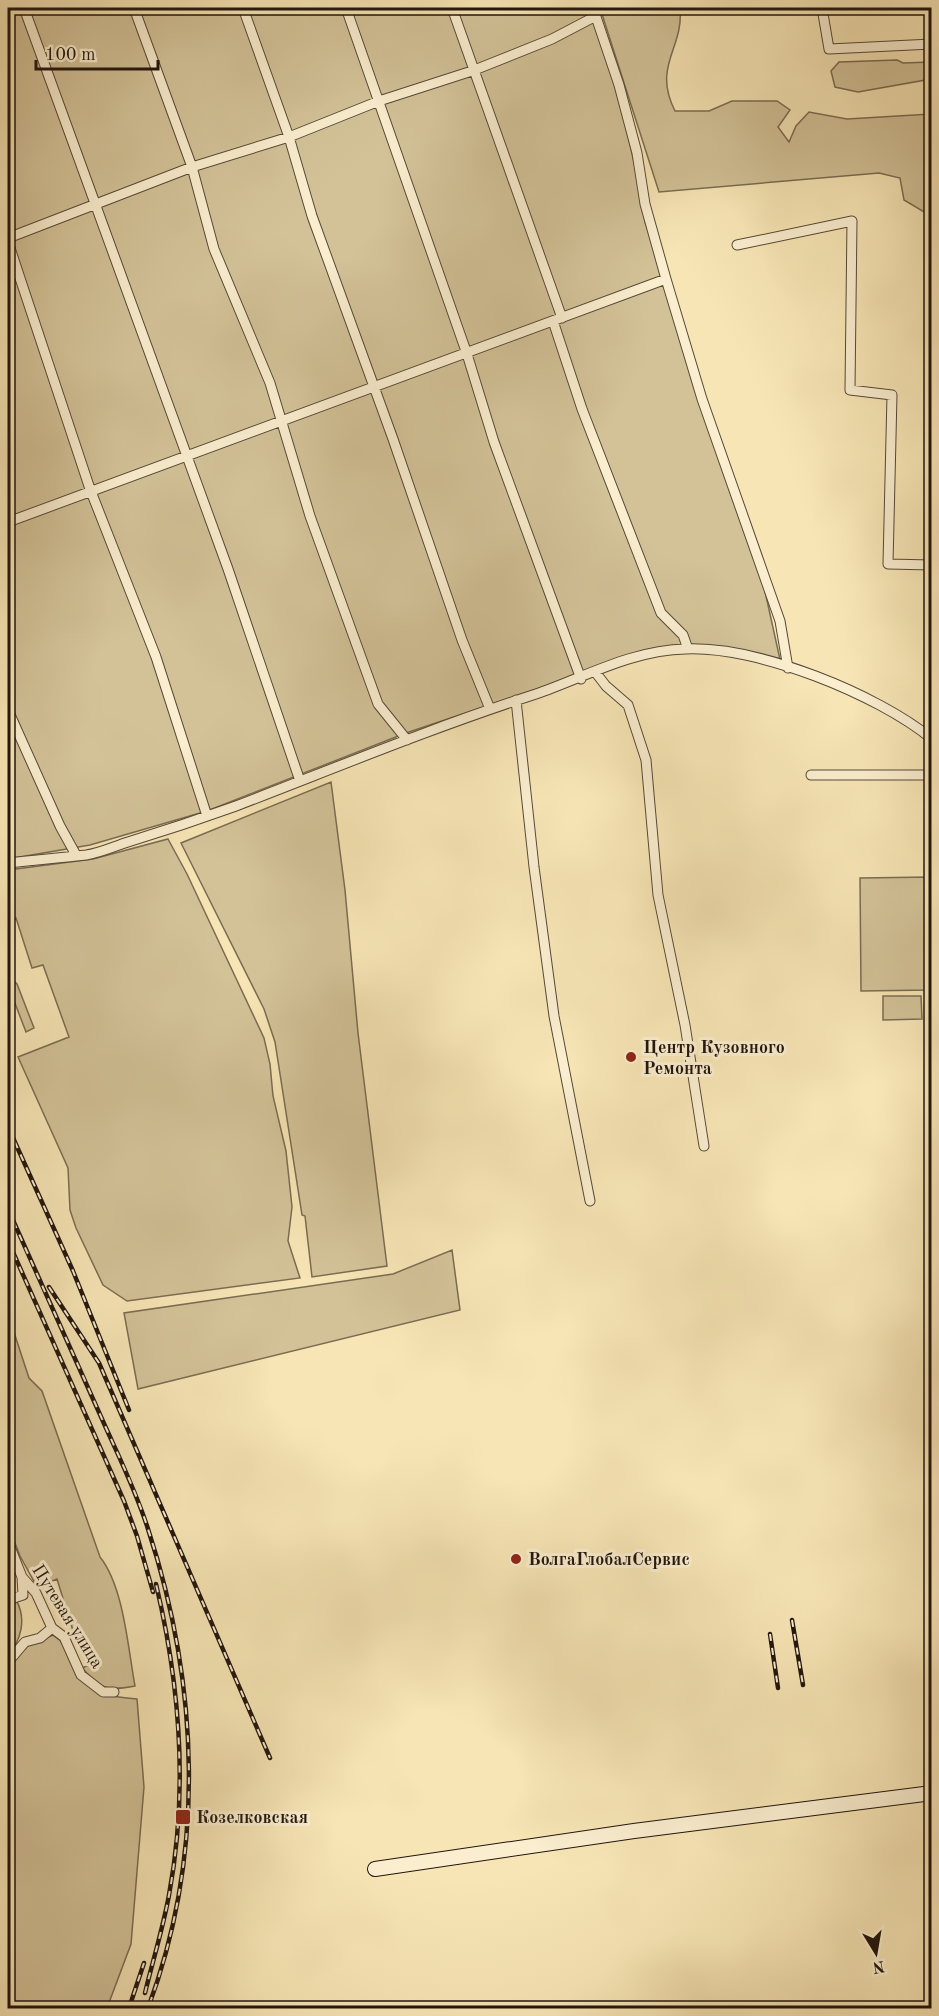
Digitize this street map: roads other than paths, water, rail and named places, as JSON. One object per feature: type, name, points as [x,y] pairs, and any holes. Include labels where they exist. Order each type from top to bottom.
[{"type":"street","points":[[24,8],[228,569],[300,781]]},
{"type":"street","points":[[134,8],[192,167],[214,249],[270,383],[310,516],[378,704],[407,740]]},
{"type":"street","points":[[243,8],[289,137],[312,216],[375,388],[462,640],[490,709]]},
{"type":"street","points":[[346,8],[467,354],[494,442],[581,679]]},
{"type":"street","points":[[452,8],[558,320],[582,409],[661,613],[683,635],[688,649]]},
{"type":"street","points":[[822,8],[829,49],[932,44]]},
{"type":"street","points":[[207,816],[156,657],[90,489],[8,240],[192,167],[289,137],[379,101],[472,71],[552,39],[595,12],[637,153],[645,204],[666,279],[702,399],[780,621],[788,668]]},
{"type":"street","points":[[737,245],[852,221],[850,390],[892,395],[888,564],[932,565]]},
{"type":"street","points":[[8,522],[90,489],[186,457],[666,279]]},
{"type":"street","points":[[8,863],[87,855],[207,816],[490,709],[581,679],[619,661],[658,651],[688,649],[734,654],[788,668],[863,694],[908,720],[932,739]]},
{"type":"street","points":[[596,672],[606,686],[628,705],[646,760],[658,895],[686,1025],[704,1146]]},
{"type":"street","points":[[516,700],[534,867],[554,1016],[590,1201]]},
{"type":"street","points":[[8,710],[60,826],[76,855]]},
{"type":"street","points":[[811,775],[932,775]]},
{"type":"street","name":"Путевая улица","points":[[8,1542],[22,1577],[36,1593],[52,1628],[64,1637],[81,1675],[103,1692],[114,1692]]},
{"type":"street","points":[[8,1600],[23,1595],[22,1577]]},
{"type":"street","points":[[8,1662],[25,1642],[40,1638],[52,1628]]},
{"type":"street","points":[[375,1869],[634,1831],[932,1793]]},
{"type":"railway","points":[[9,1129],[73,1271],[129,1410]]},
{"type":"railway","points":[[8,1209],[139,1503],[165,1588],[178,1648],[186,1708],[189,1769],[187,1829],[180,1890],[167,1949],[148,2008]]},
{"type":"railway","points":[[8,1241],[124,1501],[153,1592]]},
{"type":"railway","points":[[49,1287],[99,1363],[270,1758]]},
{"type":"railway","points":[[145,1993],[169,1895],[175,1856],[180,1778],[176,1700],[156,1584]]},
{"type":"railway","points":[[792,1620],[803,1685]]},
{"type":"railway","points":[[770,1634],[778,1688]]},
{"type":"railway","points":[[129,2008],[144,1963]]},
{"type":"place","name":"Центр Кузовного Ремонта","points":[[631,1057]]},
{"type":"place","name":"ВолгаГлобалСервис","points":[[516,1559]]},
{"type":"place","name":"Козелковская","points":[[183,1817]]}]
